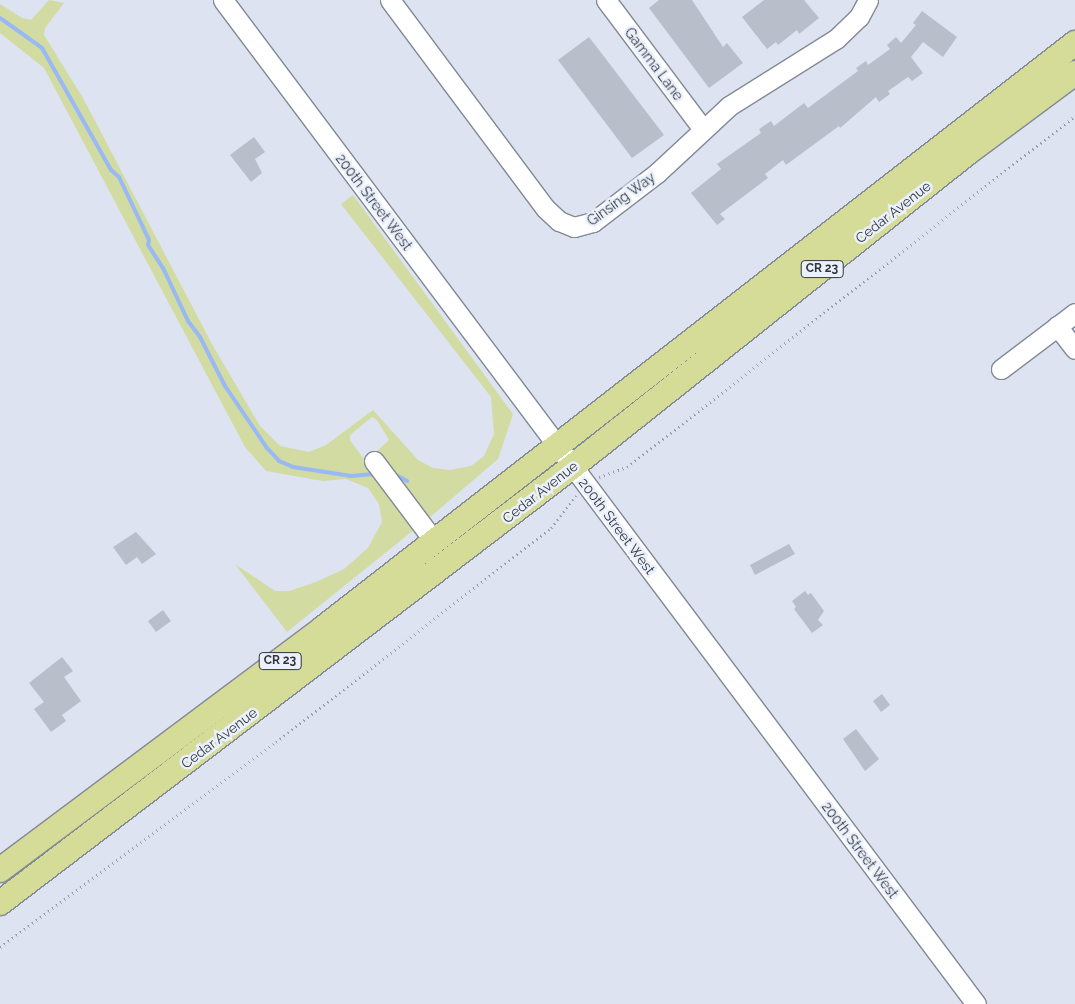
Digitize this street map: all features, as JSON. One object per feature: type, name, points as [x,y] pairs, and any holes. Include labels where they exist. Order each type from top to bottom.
[{"type":"main road","name":"Cedar Avenue","points":[[0,870],[324,628],[1075,43]]},
{"type":"main road","name":"Cedar Avenue","points":[[0,903],[579,476],[966,154],[1075,73]]},
{"type":"street","name":"200th Street West","points":[[223,0],[976,1004]]},
{"type":"street","name":"Ginsing Way","points":[[390,0],[545,208],[567,225],[584,226],[592,222],[668,164],[702,128],[735,102],[836,38],[859,17],[868,0]]},
{"type":"street","name":"Gamma Lane","points":[[606,0],[702,128]]},
{"type":"street","points":[[1001,369],[1075,313]]},
{"type":"street","points":[[1057,326],[1075,349]]},
{"type":"street","points":[[374,461],[434,541]]},
{"type":"path","points":[[0,948],[268,748],[552,528],[579,476],[627,467],[1075,116]]},
{"type":"green space","points":[[49,0],[64,3],[45,28],[44,35],[83,98],[213,346],[260,426],[280,446],[309,452],[326,445],[373,410],[418,460],[433,468],[450,470],[471,466],[484,456],[494,434],[491,397],[341,204],[353,195],[513,414],[498,459],[429,518],[377,451],[389,440],[377,420],[372,417],[350,435],[350,440],[415,529],[287,632],[235,564],[275,591],[289,591],[316,582],[344,569],[368,548],[382,522],[379,504],[368,488],[346,479],[323,481],[266,471],[245,447],[44,68],[0,33],[0,4],[22,18],[31,20]]},
{"type":"building","points":[[659,0],[692,0],[723,47],[727,43],[743,63],[709,88],[649,8]]},
{"type":"building","points":[[764,0],[804,0],[819,18],[799,34],[797,30],[778,45],[776,42],[767,49],[742,17]]},
{"type":"building","points":[[922,11],[957,37],[943,57],[923,42],[911,57],[923,73],[912,81],[908,77],[888,91],[890,94],[879,102],[876,97],[840,128],[839,126],[786,165],[783,160],[765,174],[768,178],[720,214],[725,219],[717,225],[691,193],[721,169],[717,164],[761,133],[759,129],[771,121],[774,126],[804,103],[808,108],[858,71],[856,68],[866,61],[868,65],[890,49],[887,45],[896,37],[901,43],[916,25],[913,23]]},
{"type":"building","points":[[589,37],[664,135],[632,158],[558,60]]},
{"type":"building","points":[[254,137],[265,152],[255,159],[262,173],[251,182],[230,155]]},
{"type":"building","points":[[136,532],[156,554],[142,564],[137,557],[126,565],[113,547]]},
{"type":"building","points":[[789,544],[795,554],[755,575],[750,565]]},
{"type":"building","points":[[805,591],[808,595],[811,593],[824,611],[818,620],[823,625],[812,633],[794,609],[796,607],[792,601]]},
{"type":"building","points":[[163,610],[171,621],[156,632],[148,621]]},
{"type":"building","points":[[62,657],[73,671],[64,677],[81,701],[62,715],[66,721],[51,732],[34,709],[44,702],[29,683]]},
{"type":"building","points":[[882,694],[890,705],[881,712],[873,701]]},
{"type":"building","points":[[856,729],[879,759],[865,771],[843,739]]},
{"type":"waterway","points":[[0,18],[42,48],[111,170],[119,177],[149,240],[148,245],[163,268],[188,321],[200,337],[225,386],[267,448],[279,461],[293,467],[351,476],[376,474]]},
{"type":"waterway","points":[[394,474],[407,481]]}]
